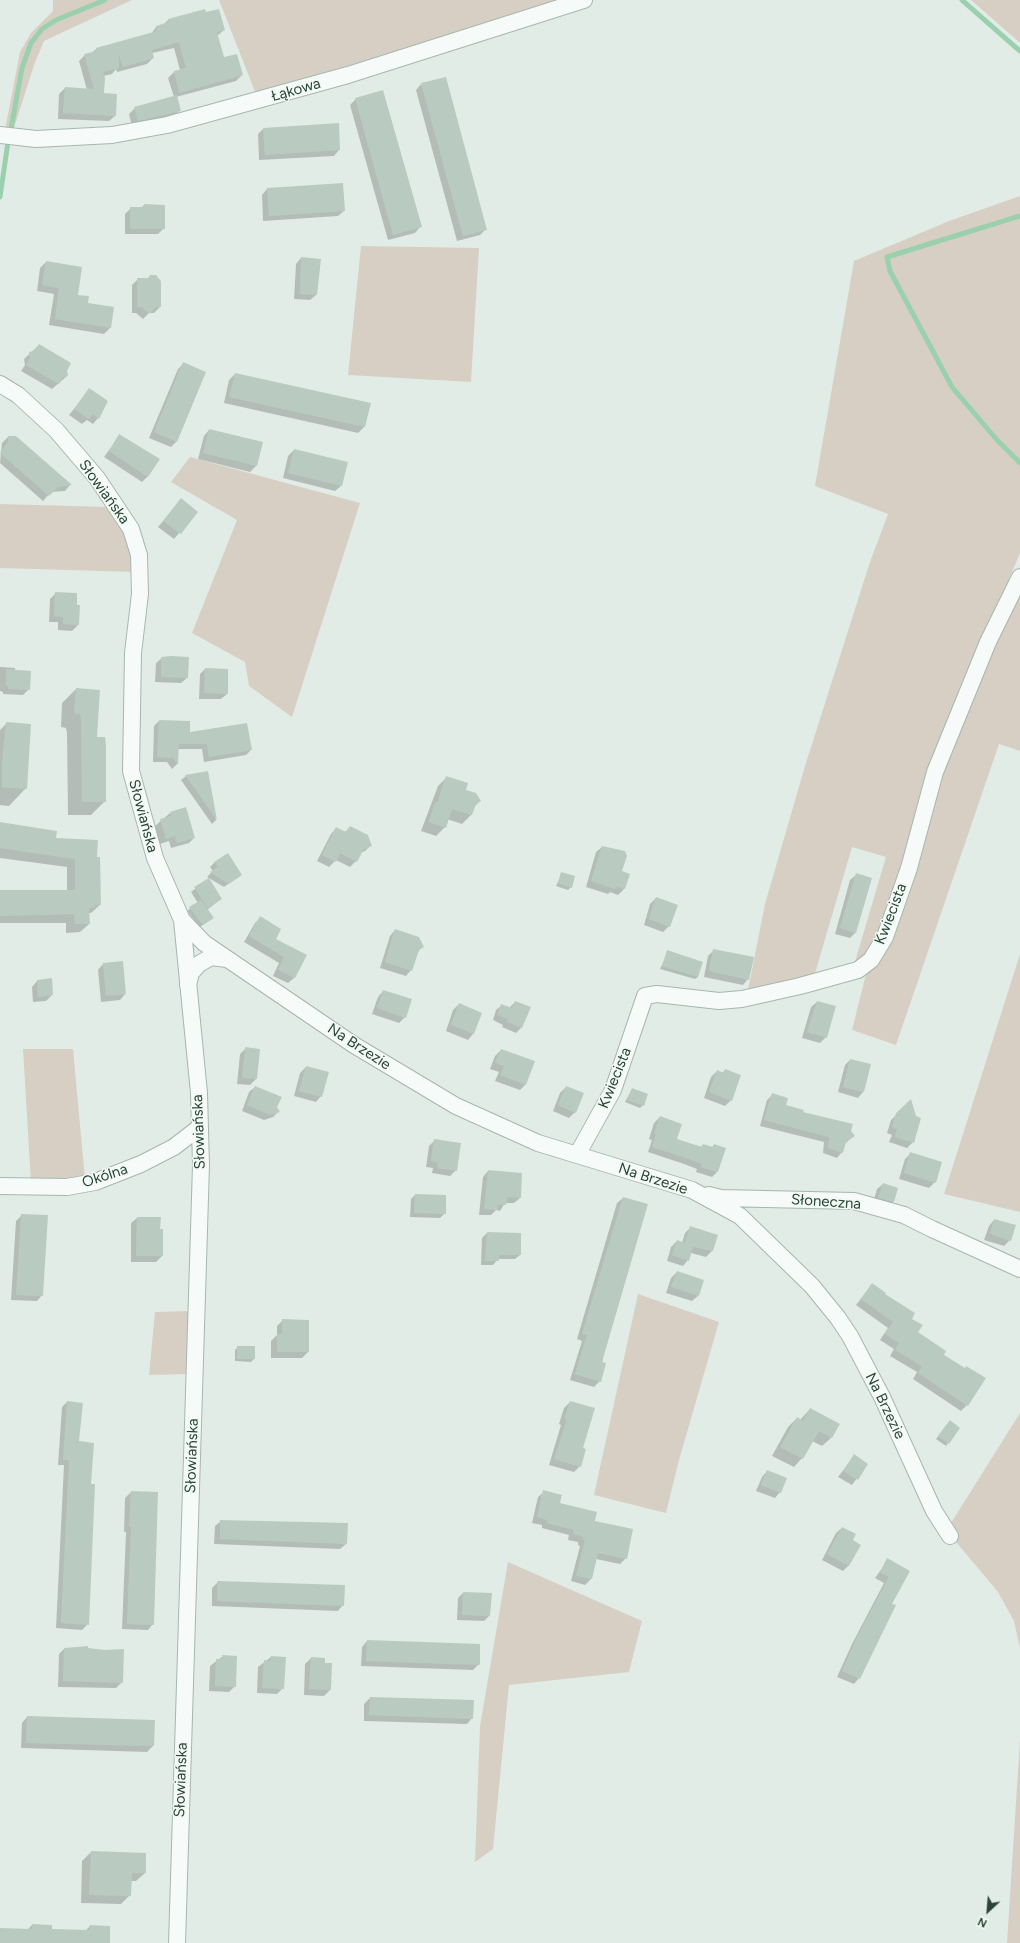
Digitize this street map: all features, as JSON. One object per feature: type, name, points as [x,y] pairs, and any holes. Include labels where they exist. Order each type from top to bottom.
[{"type":"street","name":"Łąkowa","points":[[0,135],[36,138],[112,135],[167,125],[348,75],[584,0]]},
{"type":"street","name":"Słowiańska","points":[[0,384],[18,395],[56,430],[97,478],[131,528],[139,555],[140,594],[133,653],[131,771],[155,858],[182,920],[199,1094],[201,1165],[177,1943]]},
{"type":"street","name":"Kwiecista","points":[[577,1155],[613,1090],[645,996],[657,994],[719,1002],[742,999],[800,986],[858,970],[871,960],[888,930],[909,868],[935,772],[988,642],[1020,577]]},
{"type":"street","name":"Na Brzezie","points":[[182,920],[204,943],[354,1045],[456,1106],[538,1143],[692,1190],[740,1216],[812,1286],[838,1318],[852,1340],[882,1397],[934,1511],[950,1536]]},
{"type":"street","points":[[188,987],[191,973],[199,964],[211,957],[228,959]]},
{"type":"street","name":"Okólna","points":[[0,1186],[67,1187],[94,1182],[141,1164],[174,1147],[200,1127]]},
{"type":"street","name":"Słoneczna","points":[[692,1190],[721,1198],[854,1201],[904,1215],[1020,1269]]},
{"type":"shaded area","points":[[53,0],[132,0],[44,41],[34,65],[13,131],[5,130],[20,52],[31,33],[53,11]]},
{"type":"shaded area","points":[[219,0],[563,0],[256,94]]},
{"type":"shaded area","points":[[971,0],[1020,0],[1020,43]]},
{"type":"shaded area","points":[[1020,196],[1020,553],[937,750],[886,927],[870,955],[854,965],[886,857],[852,847],[814,977],[747,995],[765,904],[805,766],[870,562],[888,514],[815,486],[854,261],[949,221]]},
{"type":"shaded area","points":[[361,246],[479,248],[471,382],[348,375]]},
{"type":"shaded area","points":[[190,457],[360,503],[292,717],[249,686],[245,662],[192,633],[237,520],[171,482]]},
{"type":"shaded area","points":[[0,504],[109,507],[127,538],[135,572],[0,568]]},
{"type":"shaded area","points":[[1020,588],[1020,751],[999,744],[896,1045],[852,1030],[866,974],[882,959],[938,776]]},
{"type":"shaded area","points":[[1020,954],[1020,1212],[944,1194]]},
{"type":"shaded area","points":[[23,1049],[73,1049],[85,1179],[31,1183]]},
{"type":"shaded area","points":[[638,1294],[719,1322],[679,1460],[666,1513],[594,1495]]},
{"type":"shaded area","points":[[189,1311],[188,1374],[149,1375],[155,1312]]},
{"type":"shaded area","points":[[1020,1413],[1020,1648],[1014,1621],[998,1592],[956,1542],[951,1523]]},
{"type":"shaded area","points":[[508,1562],[642,1621],[629,1672],[509,1685],[493,1849],[475,1862],[480,1726]]},
{"type":"shaded area","points":[[1020,1739],[1020,1943],[1007,1943]]},
{"type":"building","points":[[205,9],[206,12],[219,9],[225,30],[217,32],[224,57],[237,54],[243,75],[179,93],[174,71],[186,68],[179,42],[152,50],[154,58],[123,67],[119,55],[119,68],[103,72],[105,78],[104,93],[117,94],[116,116],[63,113],[65,87],[94,89],[84,54],[97,51],[96,48],[157,31],[156,26],[169,22],[168,19]]},
{"type":"building","points":[[446,77],[487,230],[463,236],[421,83]]},
{"type":"building","points":[[383,90],[422,227],[393,235],[355,98]]},
{"type":"building","points":[[177,95],[181,111],[138,121],[134,107]]},
{"type":"building","points":[[339,123],[340,150],[265,155],[263,128]]},
{"type":"building","points":[[343,183],[345,211],[269,216],[267,188]]},
{"type":"building","points":[[144,204],[165,205],[165,229],[130,229],[130,207],[144,207]]},
{"type":"building","points":[[301,257],[321,259],[317,295],[300,294]]},
{"type":"building","points":[[46,261],[82,267],[78,295],[89,296],[88,303],[114,307],[111,328],[55,319],[59,288],[42,285]]},
{"type":"building","points":[[150,275],[156,275],[161,281],[161,307],[156,307],[149,314],[142,307],[137,307],[137,278],[148,278]]},
{"type":"building","points":[[39,344],[71,363],[67,371],[68,376],[63,377],[59,384],[26,365],[30,358],[29,352],[34,351]]},
{"type":"building","points":[[183,362],[206,372],[177,442],[154,432]]},
{"type":"building","points":[[235,373],[371,403],[365,427],[229,397]]},
{"type":"building","points":[[89,388],[108,401],[99,419],[93,414],[89,419],[74,409]]},
{"type":"building","points":[[209,429],[263,442],[257,466],[203,453]]},
{"type":"building","points":[[119,434],[160,459],[148,477],[109,451]]},
{"type":"building","points":[[8,436],[16,436],[72,485],[58,487],[49,496],[0,453],[8,442]]},
{"type":"building","points":[[294,449],[348,462],[342,486],[288,473]]},
{"type":"building","points":[[181,498],[198,512],[181,534],[163,521]]},
{"type":"building","points":[[55,592],[77,593],[77,605],[80,605],[79,625],[63,624],[63,617],[54,616]]},
{"type":"building","points":[[161,657],[189,657],[188,678],[161,677]]},
{"type":"building","points":[[205,668],[228,669],[228,694],[204,693]]},
{"type":"building","points":[[6,669],[31,671],[30,690],[8,689],[8,686],[6,686]]},
{"type":"building","points":[[76,688],[100,690],[97,737],[105,737],[106,802],[82,802],[81,718],[80,714],[74,713]]},
{"type":"building","points":[[159,720],[190,721],[190,732],[247,723],[252,750],[209,757],[207,744],[179,744],[178,765],[172,756],[172,758],[157,757]]},
{"type":"building","points":[[6,722],[31,724],[27,789],[2,787],[2,762]]},
{"type":"building","points":[[208,771],[217,820],[185,775]]},
{"type":"building","points":[[446,776],[468,783],[466,790],[476,793],[481,801],[476,804],[472,815],[452,809],[446,828],[429,822],[435,802],[437,803]]},
{"type":"building","points":[[186,807],[195,838],[177,843],[175,836],[166,839],[160,819],[171,816],[170,812]]},
{"type":"building","points":[[0,822],[57,831],[56,838],[98,840],[97,857],[100,857],[101,905],[95,905],[95,908],[89,908],[90,924],[75,924],[74,914],[0,916],[0,890],[75,890],[75,859],[0,848]]},
{"type":"building","points":[[350,826],[368,835],[372,846],[364,849],[357,862],[340,853],[336,862],[322,855],[336,827],[346,832]]},
{"type":"building","points":[[602,846],[625,851],[627,856],[622,871],[630,874],[625,889],[616,887],[615,889],[591,881]]},
{"type":"building","points":[[228,853],[242,875],[229,884],[210,872],[218,867],[214,862]]},
{"type":"building","points":[[561,872],[575,876],[572,888],[558,883]]},
{"type":"building","points":[[856,873],[872,878],[856,933],[840,928]]},
{"type":"building","points":[[209,878],[222,899],[208,908],[194,887]]},
{"type":"building","points":[[656,897],[678,905],[670,927],[649,919]]},
{"type":"building","points":[[201,900],[214,918],[203,925],[189,907]]},
{"type":"building","points":[[260,916],[281,929],[276,939],[307,955],[295,978],[278,970],[284,957],[249,936]]},
{"type":"building","points":[[395,929],[419,937],[424,947],[419,950],[412,971],[385,962]]},
{"type":"building","points":[[713,949],[754,957],[749,980],[709,971]]},
{"type":"building","points":[[667,950],[703,962],[698,977],[662,966]]},
{"type":"building","points":[[123,961],[126,994],[106,996],[103,963]]},
{"type":"building","points":[[52,978],[53,995],[38,997],[37,980]]},
{"type":"building","points":[[383,990],[412,999],[406,1018],[377,1008]]},
{"type":"building","points":[[515,1001],[531,1007],[522,1028],[507,1022],[508,1019],[497,1015],[501,1004],[512,1008]]},
{"type":"building","points":[[817,1001],[836,1006],[827,1038],[807,1032]]},
{"type":"building","points":[[459,1003],[482,1013],[474,1034],[451,1025]]},
{"type":"building","points":[[245,1047],[260,1049],[257,1079],[242,1078]]},
{"type":"building","points":[[501,1049],[535,1061],[526,1085],[500,1075],[504,1066],[495,1063]]},
{"type":"building","points":[[850,1059],[871,1064],[864,1092],[843,1087]]},
{"type":"building","points":[[306,1066],[329,1072],[322,1097],[299,1091]]},
{"type":"building","points":[[725,1069],[741,1075],[732,1101],[709,1092],[717,1070],[724,1073]]},
{"type":"building","points":[[255,1086],[282,1097],[277,1107],[280,1112],[270,1115],[247,1105]]},
{"type":"building","points":[[566,1086],[584,1093],[576,1113],[558,1105]]},
{"type":"building","points":[[632,1088],[648,1094],[644,1106],[627,1100]]},
{"type":"building","points":[[772,1093],[788,1098],[786,1105],[804,1110],[803,1112],[853,1124],[851,1131],[855,1136],[846,1142],[843,1153],[828,1148],[829,1137],[764,1120]]},
{"type":"building","points":[[911,1099],[916,1116],[921,1118],[914,1143],[895,1137],[897,1129],[892,1127],[896,1113]]},
{"type":"building","points":[[660,1116],[682,1124],[677,1139],[702,1147],[703,1144],[713,1147],[714,1144],[726,1148],[718,1172],[701,1167],[702,1164],[689,1159],[652,1147],[656,1134],[654,1133]]},
{"type":"building","points":[[434,1139],[461,1143],[457,1171],[437,1168],[438,1162],[431,1161]]},
{"type":"building","points":[[910,1152],[942,1162],[936,1183],[904,1173]]},
{"type":"building","points":[[488,1170],[522,1173],[521,1198],[507,1197],[506,1205],[498,1205],[497,1210],[484,1209]]},
{"type":"building","points":[[883,1183],[898,1188],[894,1202],[878,1198]]},
{"type":"building","points":[[415,1194],[446,1195],[446,1214],[414,1213]]},
{"type":"building","points":[[623,1197],[648,1204],[602,1362],[606,1363],[601,1382],[575,1374],[587,1335],[582,1334]]},
{"type":"building","points":[[21,1214],[48,1215],[43,1296],[16,1295]]},
{"type":"building","points":[[137,1217],[161,1217],[160,1229],[163,1229],[163,1256],[136,1256]]},
{"type":"building","points":[[994,1219],[1016,1225],[1011,1241],[990,1234]]},
{"type":"building","points":[[690,1226],[718,1235],[713,1251],[693,1247],[689,1261],[672,1255],[677,1240],[685,1243]]},
{"type":"building","points":[[487,1232],[521,1233],[521,1255],[499,1255],[499,1261],[485,1261]]},
{"type":"building","points":[[677,1271],[704,1280],[699,1296],[671,1287]]},
{"type":"building","points":[[872,1283],[886,1293],[885,1294],[915,1313],[912,1319],[923,1325],[918,1332],[946,1351],[944,1355],[965,1368],[966,1366],[986,1378],[968,1406],[918,1373],[922,1366],[895,1350],[899,1343],[885,1334],[893,1322],[861,1299]]},
{"type":"building","points":[[282,1319],[309,1320],[309,1352],[277,1352],[277,1334],[282,1334]]},
{"type":"building","points":[[237,1346],[255,1346],[255,1359],[237,1359]]},
{"type":"building","points":[[67,1401],[83,1403],[79,1441],[94,1443],[91,1484],[95,1484],[89,1625],[61,1623],[69,1460],[63,1460]]},
{"type":"building","points":[[570,1401],[595,1408],[583,1448],[586,1449],[581,1467],[554,1459],[567,1419],[564,1419]]},
{"type":"building","points":[[810,1408],[840,1424],[832,1438],[819,1431],[803,1459],[780,1447],[797,1417],[803,1421]]},
{"type":"building","points":[[950,1420],[960,1428],[949,1444],[938,1436]]},
{"type":"building","points":[[854,1454],[868,1464],[858,1480],[843,1471]]},
{"type":"building","points":[[767,1470],[787,1478],[781,1493],[761,1485]]},
{"type":"building","points":[[543,1490],[562,1495],[560,1503],[597,1512],[595,1521],[633,1529],[627,1559],[598,1553],[592,1579],[576,1576],[585,1540],[583,1540],[584,1537],[573,1534],[574,1530],[547,1523],[547,1520],[537,1517]]},
{"type":"building","points":[[131,1491],[158,1492],[154,1625],[127,1624]]},
{"type":"building","points":[[220,1520],[348,1523],[347,1544],[220,1539]]},
{"type":"building","points":[[842,1527],[856,1534],[853,1540],[861,1545],[849,1566],[827,1554]]},
{"type":"building","points":[[887,1558],[910,1571],[892,1604],[896,1605],[860,1679],[842,1671],[857,1637],[889,1577],[880,1572]]},
{"type":"building","points":[[217,1581],[345,1585],[344,1606],[217,1601]]},
{"type":"building","points":[[463,1592],[492,1593],[490,1616],[462,1615]]},
{"type":"building","points":[[367,1640],[480,1644],[480,1665],[366,1661]]},
{"type":"building","points":[[88,1646],[88,1648],[105,1650],[124,1649],[123,1683],[63,1681],[64,1648]]},
{"type":"building","points":[[222,1655],[237,1656],[236,1687],[215,1686],[216,1659],[222,1659]]},
{"type":"building","points":[[271,1656],[286,1657],[284,1689],[262,1688],[264,1660],[270,1661]]},
{"type":"building","points":[[311,1657],[325,1658],[325,1663],[332,1663],[331,1690],[309,1689]]},
{"type":"building","points":[[370,1697],[474,1700],[473,1719],[369,1715]]},
{"type":"building","points":[[27,1716],[155,1720],[154,1746],[26,1743]]},
{"type":"building","points":[[91,1851],[146,1853],[146,1873],[132,1873],[131,1896],[89,1895]]},
{"type":"building","points":[[32,1924],[52,1925],[52,1929],[89,1930],[90,1925],[110,1926],[110,1943],[0,1943],[0,1928],[32,1929]]},
{"type":"waterway","points":[[11,129],[22,68],[31,43],[42,29],[56,20],[105,0]]},
{"type":"waterway","points":[[962,0],[1020,51]]},
{"type":"waterway","points":[[0,197],[8,142]]},
{"type":"waterway","points":[[1020,216],[887,257],[890,271],[952,387],[997,440],[1020,463]]}]
